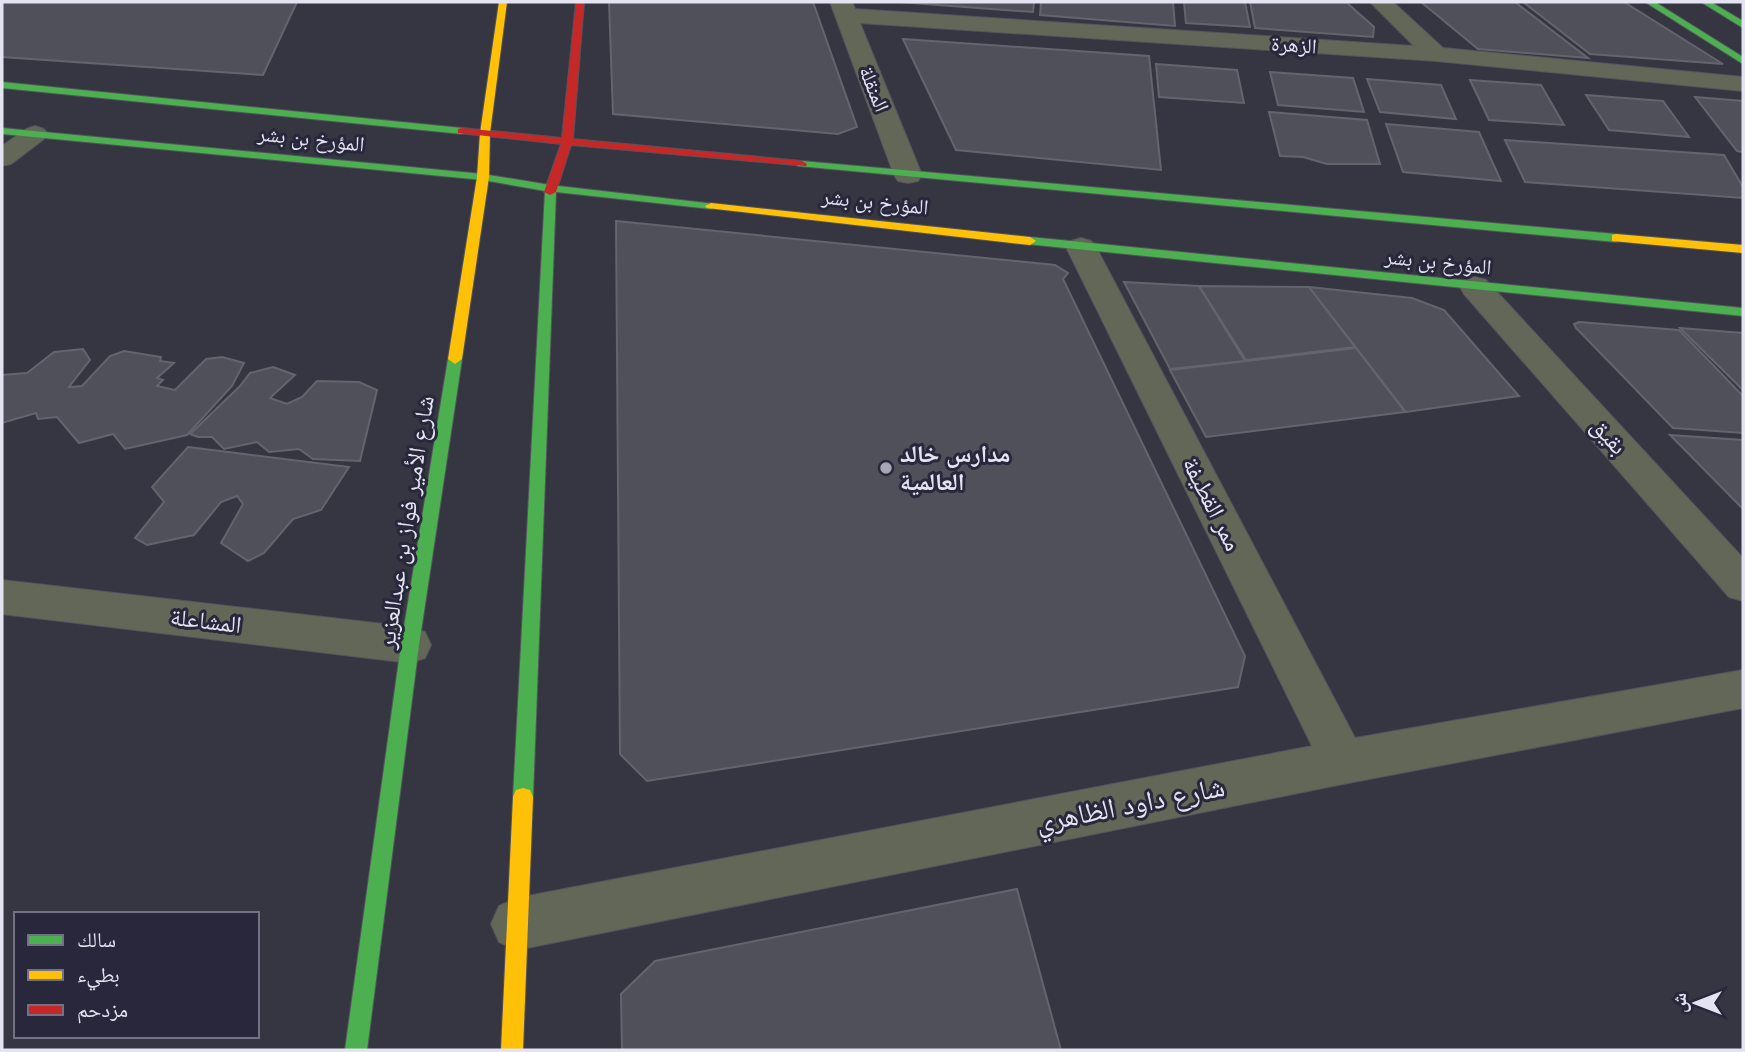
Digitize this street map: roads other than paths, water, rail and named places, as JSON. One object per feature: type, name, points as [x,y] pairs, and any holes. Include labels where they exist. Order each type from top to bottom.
[{"type":"street","name":"شارع الأمير فواز بن عبدالعزير","points":[[356,1050],[410,645],[483,177],[485,133],[503,2]]},
{"type":"street","points":[[512,1050],[551,187],[567,142],[580,2]]},
{"type":"street","points":[[1381,2],[1436,54]]},
{"type":"street","points":[[1649,2],[1743,61]]},
{"type":"street","points":[[1705,2],[1743,25]]},
{"type":"street","name":"الزهرة","points":[[843,9],[1436,54],[1743,83]]},
{"type":"street","name":"المنقلة","points":[[843,9],[908,175]]},
{"type":"street","name":"المؤرخ بن بشر","points":[[2,85],[908,175],[1743,249]]},
{"type":"street","name":"المؤرخ بن بشر","points":[[2,131],[483,177],[1081,247],[1743,312]]},
{"type":"street","points":[[2,158],[35,134]]},
{"type":"street","name":"ممر القطيفة","points":[[1081,247],[1343,762]]},
{"type":"street","name":"بقيق","points":[[1475,287],[1743,585]]},
{"type":"street","name":"المشاعلة","points":[[2,597],[410,645]]},
{"type":"street","name":"شارع داود الظاهري","points":[[517,924],[1343,762],[1743,689]]},
{"type":"place","name":"مدارس خالد العالمية","points":[[886,468]]}]
